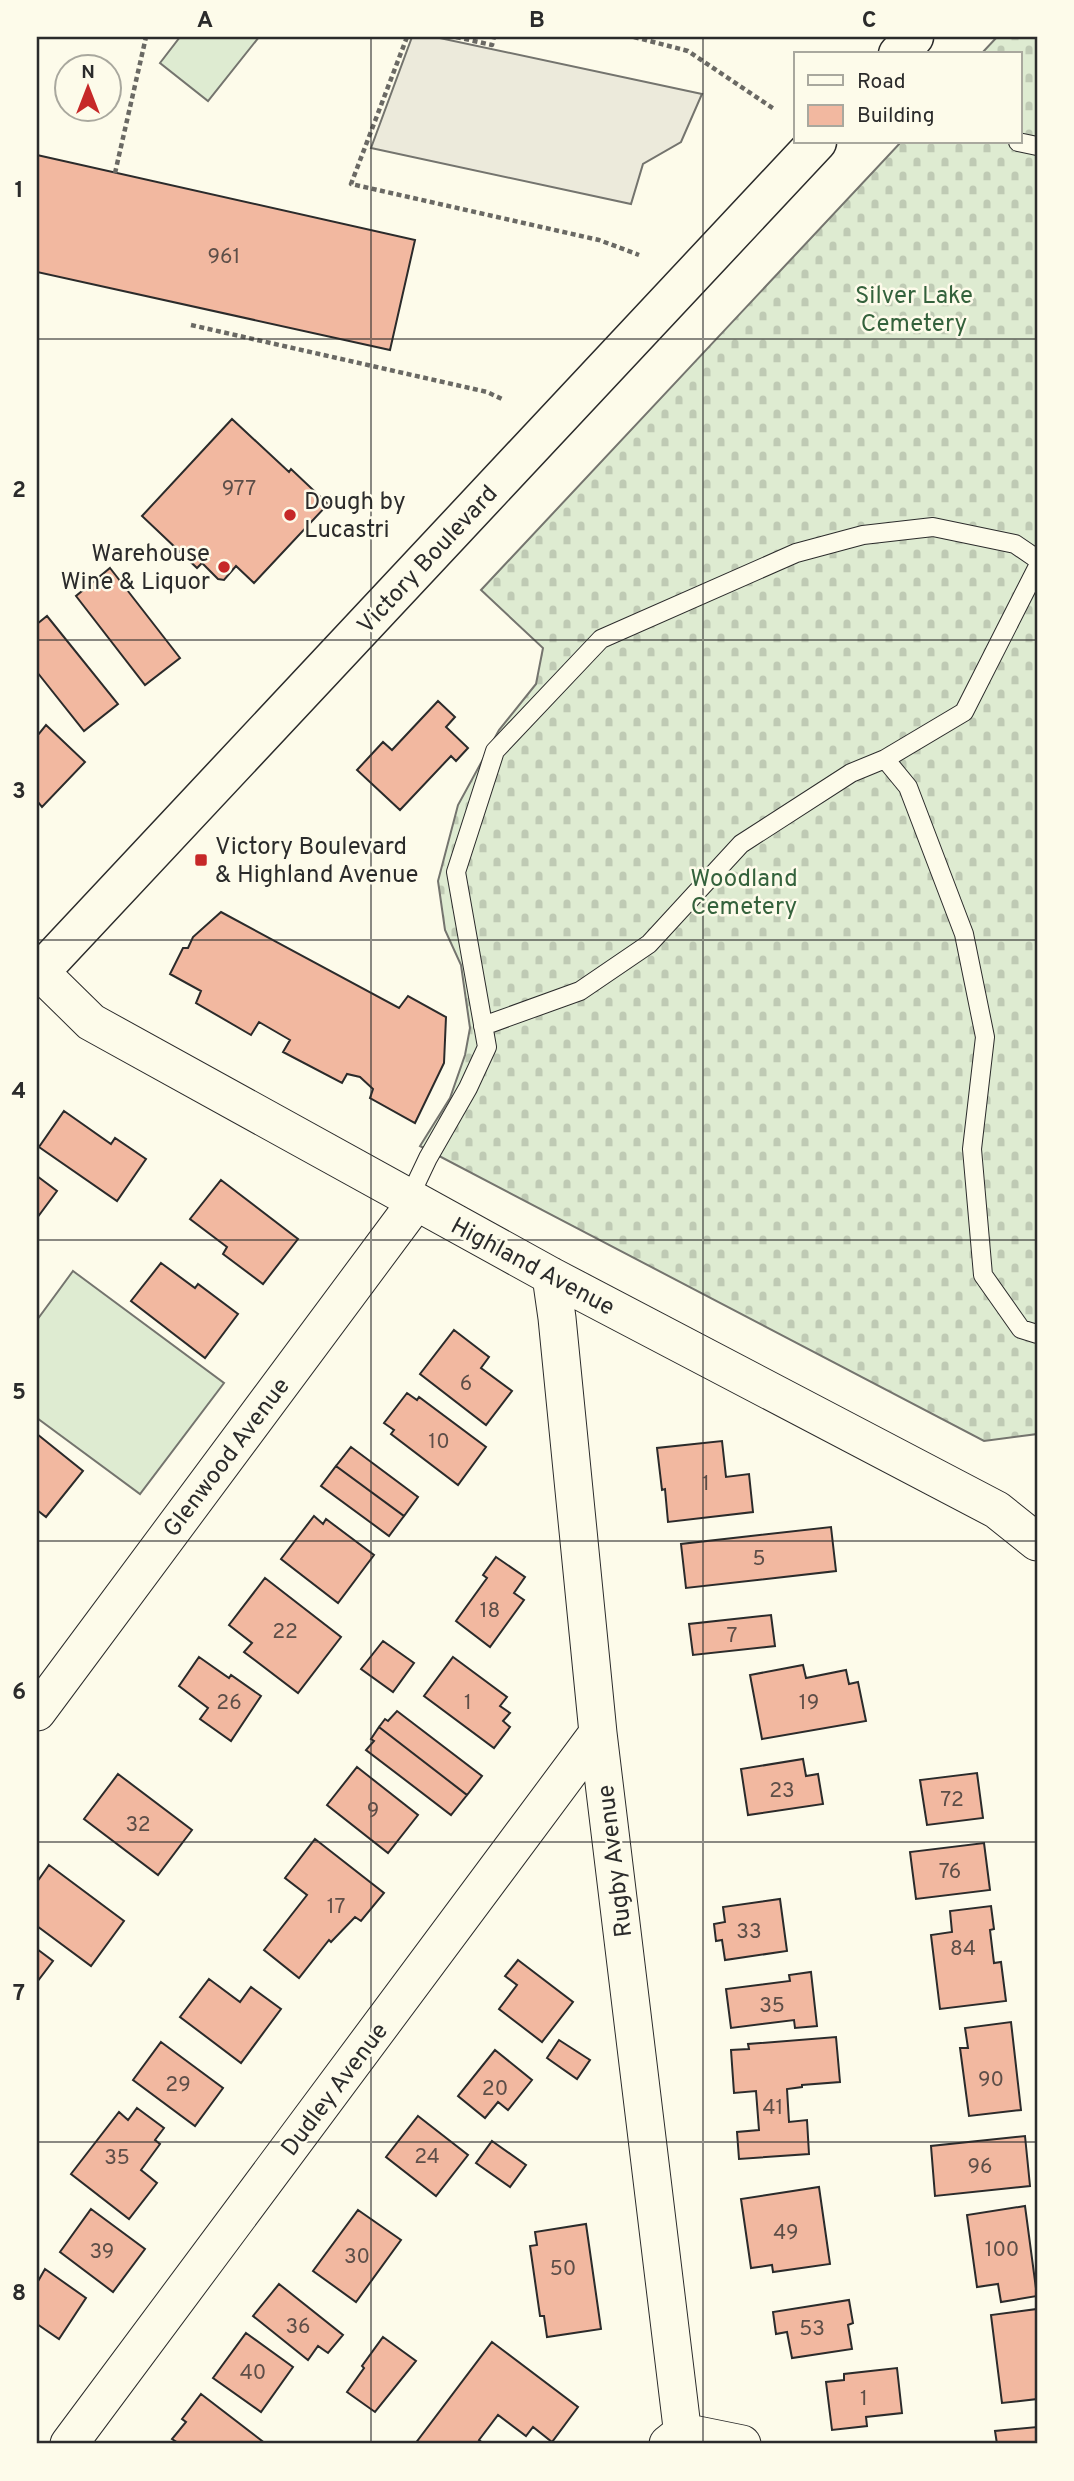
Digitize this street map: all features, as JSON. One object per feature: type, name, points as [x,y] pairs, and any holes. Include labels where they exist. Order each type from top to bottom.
[{"type":"main road","points":[[900,52],[914,37]]},
{"type":"main road","name":"Victory Boulevard","points":[[37,973],[815,144]]},
{"type":"street","name":"Highland Avenue","points":[[37,973],[91,1022],[551,1276],[997,1510],[1037,1542]]},
{"type":"street","name":"Glenwood Avenue","points":[[37,1712],[413,1200]]},
{"type":"street","name":"Rugby Avenue","points":[[551,1276],[598,1733],[678,2440]]},
{"type":"street","name":"Dudley Avenue","points":[[69,2444],[598,1733]]},
{"type":"street","points":[[678,2440],[742,2444]]},
{"type":"lane","points":[[413,1200],[428,1158],[468,1088],[487,1047],[456,872],[495,751],[601,639],[796,553],[863,535],[933,527],[1015,544],[1037,559]]},
{"type":"lane","points":[[483,1026],[580,992],[649,944],[741,844],[851,773],[885,759],[964,712],[1037,568]]},
{"type":"lane","points":[[885,759],[908,787],[964,934],[985,1037],[972,1149],[983,1275],[1021,1329],[1037,1334]]},
{"type":"path","points":[[115,173],[146,37]]},
{"type":"path","points":[[407,37],[351,184],[599,240],[639,255]]},
{"type":"path","points":[[456,37],[492,45],[494,37]]},
{"type":"path","points":[[634,37],[688,51],[774,109]]},
{"type":"path","points":[[191,325],[487,392],[502,399]]},
{"type":"green space","points":[[180,37],[259,37],[208,101],[160,63]]},
{"type":"green space","name":"Woodland Cemetery","points":[[997,37],[1037,37],[1037,1434],[984,1441],[420,1146],[450,1098],[465,1055],[470,1028],[461,965],[445,930],[438,881],[458,805],[499,730],[536,684],[543,648],[481,590],[899,144],[1021,144],[1021,52],[983,52]]},
{"type":"green space","points":[[73,1271],[224,1383],[140,1494],[37,1418],[37,1320]]},
{"type":"shaded area","points":[[412,37],[435,37],[702,94],[681,142],[643,164],[631,204],[371,148]]},
{"type":"building","points":[[37,155],[415,240],[390,350],[37,272]]},
{"type":"building","points":[[232,419],[328,504],[254,583],[236,566],[224,580],[218,579],[202,563],[197,568],[142,516]]},
{"type":"building","points":[[110,568],[180,658],[145,685],[76,596]]},
{"type":"building","points":[[47,616],[118,704],[84,731],[37,672],[37,624]]},
{"type":"building","points":[[438,701],[455,717],[446,727],[468,748],[456,761],[451,756],[400,810],[357,770],[383,742],[392,750]]},
{"type":"building","points":[[46,725],[85,762],[42,807],[37,801],[37,736]]},
{"type":"building","points":[[221,912],[399,1008],[408,996],[446,1017],[444,1063],[415,1123],[370,1098],[373,1089],[360,1077],[347,1074],[342,1083],[283,1052],[290,1040],[259,1022],[251,1035],[196,1003],[201,991],[170,974],[183,948],[188,948],[193,937]]},
{"type":"building","points":[[64,1111],[111,1144],[115,1138],[146,1159],[117,1201],[39,1147]]},
{"type":"building","points":[[37,1176],[57,1191],[37,1218]]},
{"type":"building","points":[[221,1180],[298,1239],[263,1284],[223,1254],[227,1247],[190,1219]]},
{"type":"building","points":[[161,1263],[195,1288],[198,1284],[238,1314],[205,1358],[131,1301]]},
{"type":"building","points":[[454,1330],[489,1357],[481,1368],[512,1391],[486,1425],[420,1374]]},
{"type":"building","points":[[407,1393],[417,1400],[419,1397],[486,1447],[458,1485],[391,1434],[394,1430],[384,1423]]},
{"type":"building","points":[[37,1434],[83,1471],[46,1517],[37,1510]]},
{"type":"building","points":[[722,1441],[726,1477],[749,1474],[753,1512],[668,1522],[657,1448]]},
{"type":"building","points":[[351,1447],[418,1497],[404,1516],[336,1466]]},
{"type":"building","points":[[336,1466],[404,1516],[389,1536],[321,1486]]},
{"type":"building","points":[[314,1516],[323,1524],[326,1519],[374,1555],[338,1603],[281,1559]]},
{"type":"building","points":[[831,1527],[836,1571],[686,1588],[681,1544]]},
{"type":"building","points":[[496,1557],[525,1577],[514,1593],[524,1600],[490,1647],[456,1621],[487,1578],[483,1575]]},
{"type":"building","points":[[265,1578],[341,1637],[298,1693],[244,1652],[252,1643],[229,1625]]},
{"type":"building","points":[[771,1615],[775,1646],[693,1655],[689,1624]]},
{"type":"building","points":[[383,1641],[414,1663],[393,1692],[361,1669]]},
{"type":"building","points":[[199,1657],[261,1696],[231,1741],[200,1719],[208,1708],[179,1686]]},
{"type":"building","points":[[453,1657],[507,1697],[500,1706],[510,1713],[503,1721],[510,1727],[494,1748],[424,1696]]},
{"type":"building","points":[[803,1665],[806,1678],[846,1670],[849,1684],[858,1682],[866,1721],[762,1739],[750,1675]]},
{"type":"building","points":[[397,1711],[482,1776],[467,1795],[379,1727]]},
{"type":"building","points":[[379,1727],[467,1795],[451,1815],[366,1750],[374,1741],[371,1739]]},
{"type":"building","points":[[803,1759],[806,1776],[818,1774],[823,1804],[748,1815],[741,1769]]},
{"type":"building","points":[[357,1767],[418,1815],[388,1853],[327,1805]]},
{"type":"building","points":[[977,1773],[983,1818],[927,1825],[920,1780]]},
{"type":"building","points":[[118,1774],[192,1830],[158,1875],[84,1819]]},
{"type":"building","points":[[315,1839],[384,1893],[361,1921],[355,1917],[331,1942],[329,1940],[299,1978],[264,1950],[307,1895],[285,1878]]},
{"type":"building","points":[[984,1843],[990,1890],[916,1899],[910,1852]]},
{"type":"building","points":[[49,1865],[124,1921],[91,1966],[37,1926],[37,1882]]},
{"type":"building","points":[[780,1899],[787,1951],[725,1960],[722,1940],[716,1941],[714,1924],[725,1922],[723,1907]]},
{"type":"building","points":[[991,1906],[994,1929],[990,1930],[994,1963],[1001,1962],[1006,2001],[940,2009],[931,1935],[952,1932],[950,1911]]},
{"type":"building","points":[[37,1949],[53,1961],[37,1982]]},
{"type":"building","points":[[518,1960],[573,2002],[542,2042],[499,2009],[517,1985],[505,1976]]},
{"type":"building","points":[[811,1972],[817,2026],[795,2028],[794,2020],[731,2028],[726,1989],[790,1981],[789,1975]]},
{"type":"building","points":[[209,1979],[240,2002],[251,1987],[281,2009],[241,2063],[180,2017]]},
{"type":"building","points":[[1011,2022],[1021,2110],[969,2116],[960,2048],[968,2048],[965,2028]]},
{"type":"building","points":[[836,2037],[840,2082],[787,2089],[789,2122],[807,2120],[809,2154],[739,2159],[737,2132],[759,2130],[756,2091],[734,2093],[731,2050],[749,2049],[748,2044]]},
{"type":"building","points":[[559,2040],[590,2060],[577,2079],[547,2058]]},
{"type":"building","points":[[161,2042],[223,2088],[195,2126],[133,2080]]},
{"type":"building","points":[[495,2050],[532,2080],[508,2110],[498,2102],[485,2118],[458,2096]]},
{"type":"building","points":[[137,2108],[164,2128],[155,2140],[160,2144],[141,2170],[157,2183],[129,2219],[71,2174],[119,2112],[128,2120]]},
{"type":"building","points":[[418,2116],[468,2155],[436,2196],[386,2157]]},
{"type":"building","points":[[1025,2136],[1030,2186],[935,2196],[931,2146]]},
{"type":"building","points":[[492,2141],[526,2165],[510,2187],[476,2163]]},
{"type":"building","points":[[819,2187],[830,2264],[773,2272],[772,2265],[751,2268],[741,2199]]},
{"type":"building","points":[[1025,2206],[1037,2296],[1001,2302],[998,2284],[977,2287],[967,2215]]},
{"type":"building","points":[[91,2209],[145,2249],[113,2292],[60,2252]]},
{"type":"building","points":[[358,2210],[401,2240],[356,2302],[313,2271]]},
{"type":"building","points":[[586,2224],[601,2329],[547,2337],[544,2316],[540,2316],[530,2246],[537,2245],[535,2232]]},
{"type":"building","points":[[45,2269],[86,2298],[59,2339],[37,2324],[37,2283]]},
{"type":"building","points":[[279,2284],[343,2335],[328,2353],[318,2346],[308,2360],[253,2316]]},
{"type":"building","points":[[849,2300],[853,2323],[848,2325],[852,2349],[792,2358],[787,2332],[776,2334],[773,2312]]},
{"type":"building","points":[[1037,2309],[1037,2399],[1002,2403],[991,2315]]},
{"type":"building","points":[[246,2333],[293,2367],[261,2412],[213,2378]]},
{"type":"building","points":[[383,2337],[416,2361],[375,2412],[347,2392]]},
{"type":"building","points":[[492,2342],[578,2407],[552,2442],[533,2427],[526,2436],[498,2415],[479,2440],[484,2444],[415,2444]]},
{"type":"building","points":[[897,2368],[902,2413],[866,2417],[867,2426],[832,2430],[826,2382],[844,2380],[844,2374]]},
{"type":"building","points":[[201,2394],[266,2444],[180,2444],[172,2439],[186,2422],[182,2419]]},
{"type":"building","points":[[1037,2427],[1037,2444],[997,2444],[995,2431]]},
{"type":"place","name":"Dough by Lucastri","points":[[290,515]]},
{"type":"place","name":"Warehouse Wine & Liquor","points":[[224,567]]},
{"type":"place","name":"Victory Boulevard & Highland Avenue","points":[[201,860]]},
{"type":"park label","name":"Silver Lake Cemetery","points":[[914,309]]}]
